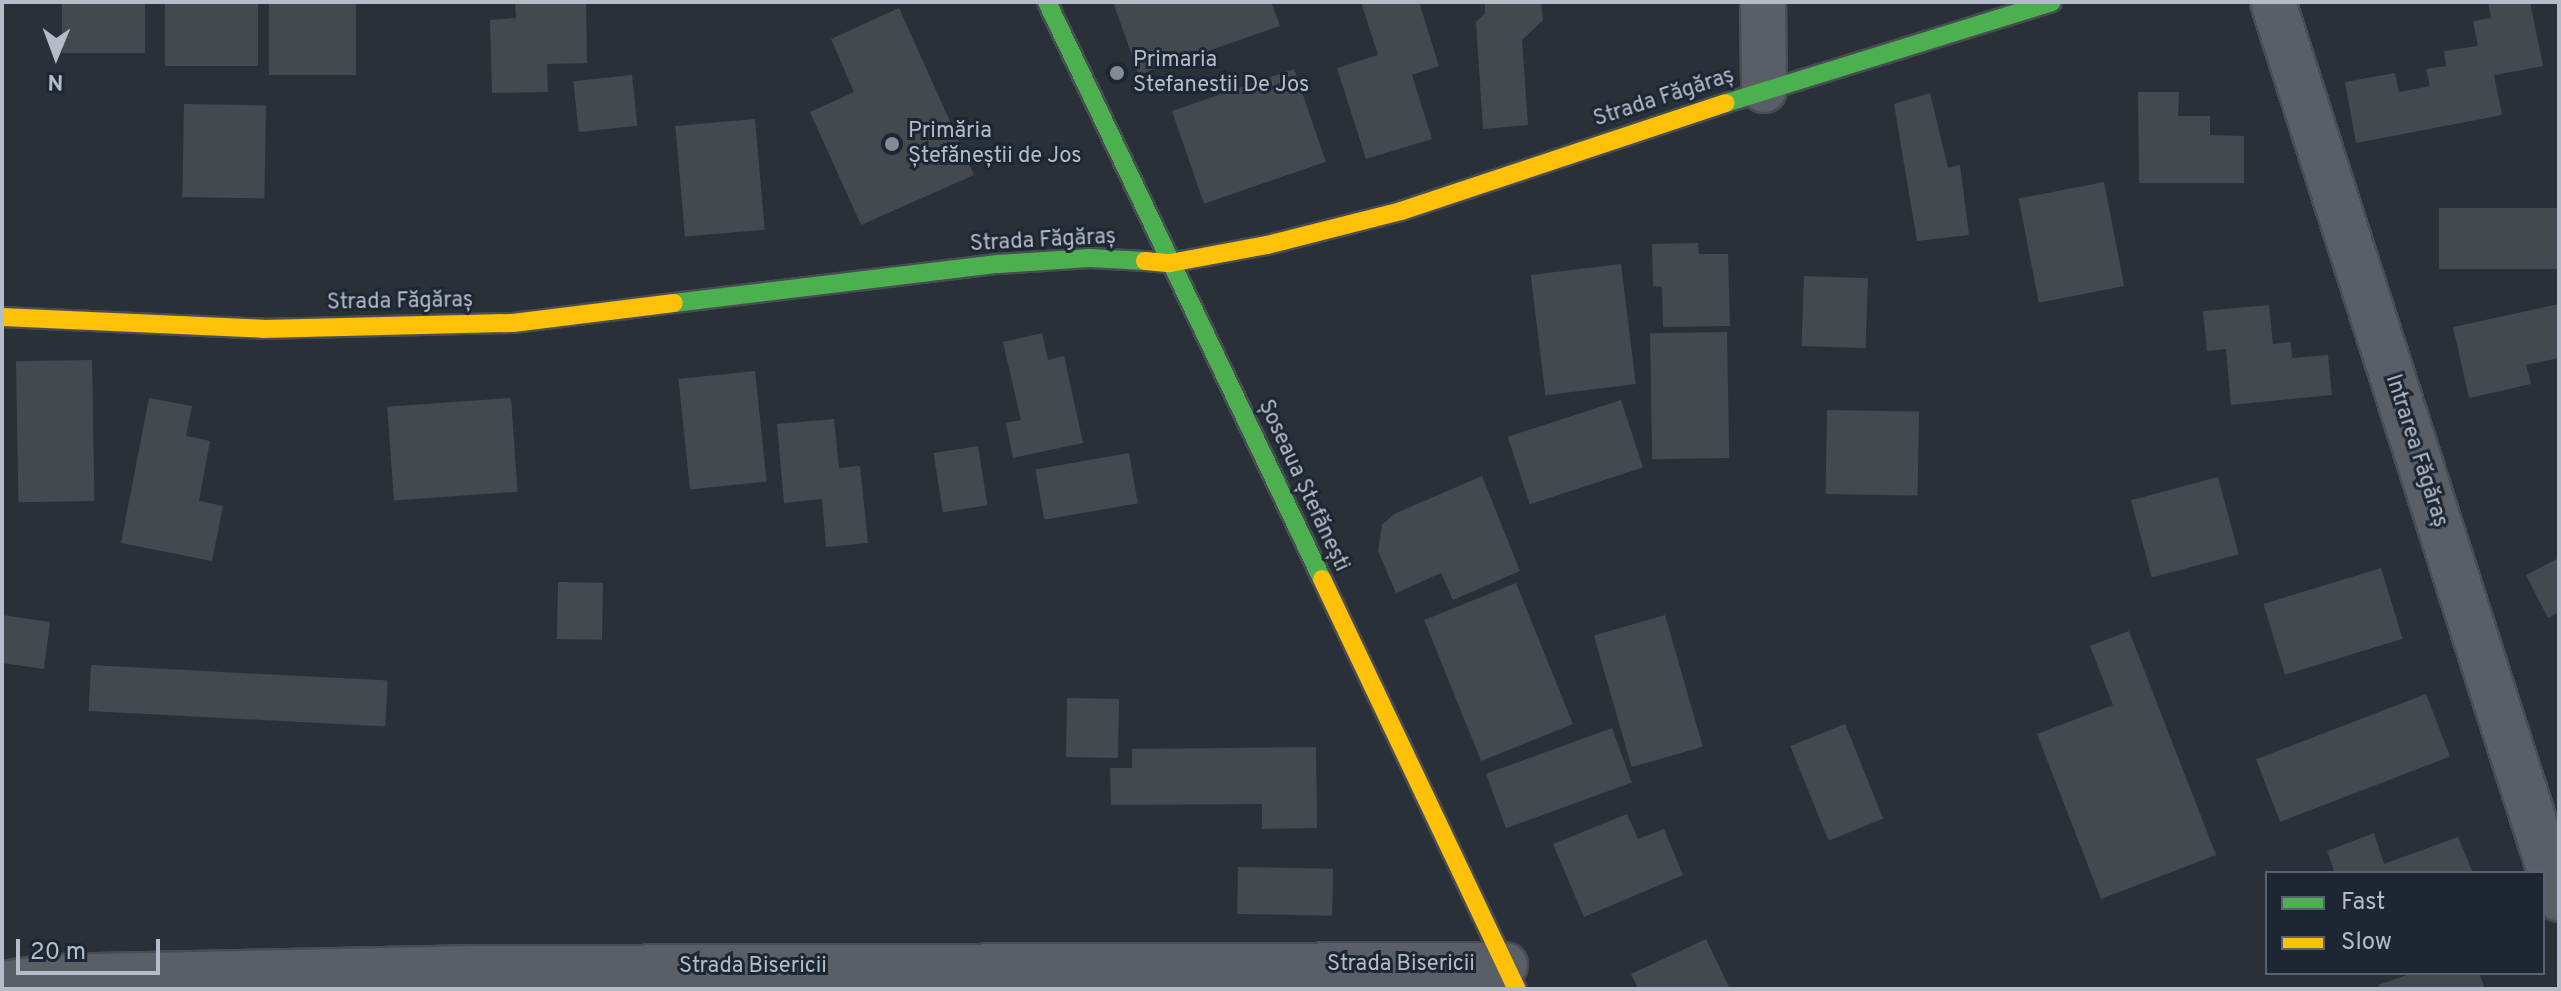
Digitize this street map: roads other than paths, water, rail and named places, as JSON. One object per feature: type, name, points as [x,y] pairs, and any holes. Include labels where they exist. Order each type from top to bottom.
[{"type":"street","name":"Șoseaua Ștefănești","points":[[1047,2],[1511,977]]},
{"type":"street","points":[[1763,2],[1764,90]]},
{"type":"street","name":"Strada Făgăraș","points":[[2,317],[263,329],[513,323],[998,264],[1090,258],[1170,263],[1267,245],[1401,211],[1764,90],[2052,2]]},
{"type":"street","name":"Intrarea Făgăraș","points":[[2273,2],[2559,899]]},
{"type":"street","name":"Strada Bisericii","points":[[2,984],[50,977],[1511,977]]},
{"type":"place","name":"Primaria Stefanestii De Jos","points":[[1117,73]]},
{"type":"place","name":"Primăria Ștefăneștii de Jos","points":[[892,144]]}]
